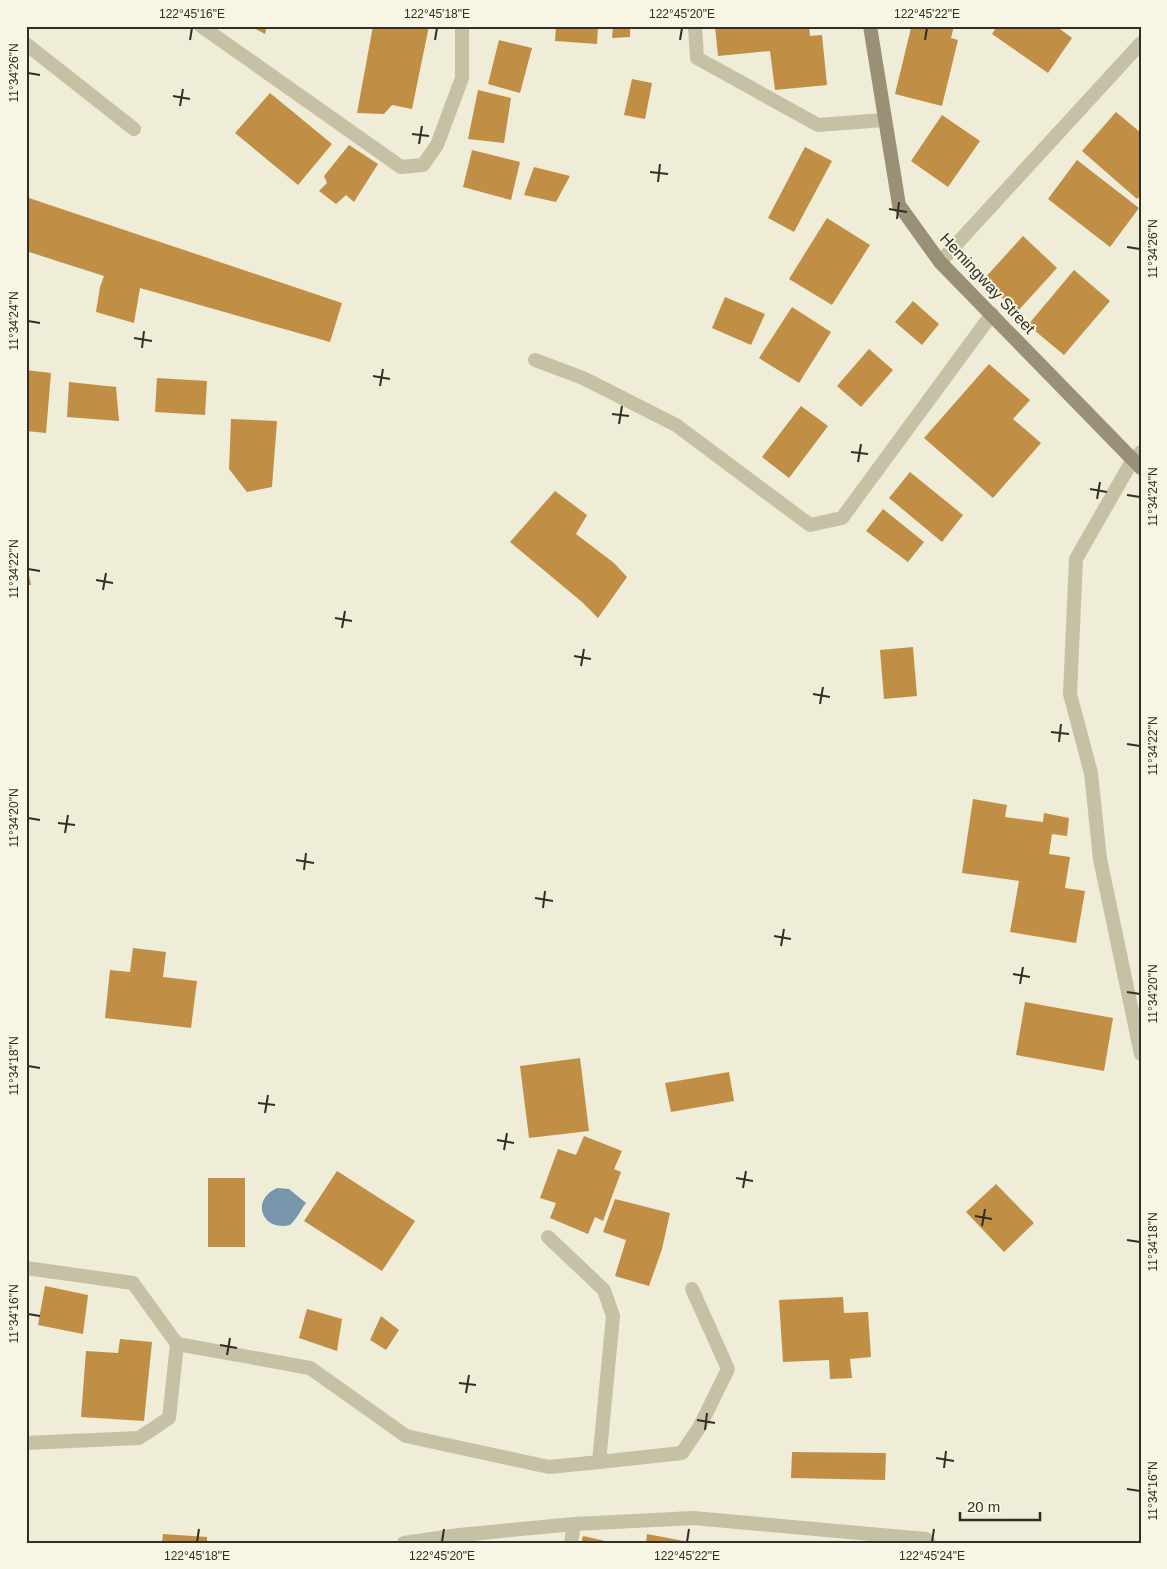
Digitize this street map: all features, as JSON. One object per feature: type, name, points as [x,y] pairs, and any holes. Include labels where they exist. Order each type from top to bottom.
[{"type":"main road","name":"Hemingway Street","points":[[870,26],[899,205],[940,262],[1138,460]]},
{"type":"street","points":[[201,26],[401,167],[423,166],[437,145],[462,78],[462,26]]},
{"type":"street","points":[[695,26],[697,58],[818,125],[884,120]]},
{"type":"street","points":[[940,262],[1141,43]]},
{"type":"street","points":[[26,44],[134,129]]},
{"type":"street","points":[[535,360],[583,378],[676,425],[810,525],[842,518],[992,314]]},
{"type":"street","points":[[1138,460],[1076,559],[1070,694],[1091,773],[1100,858],[1141,1054]]},
{"type":"street","points":[[548,1237],[604,1290],[613,1316],[599,1462]]},
{"type":"street","points":[[26,1268],[134,1283],[177,1344],[170,1418],[139,1438],[26,1443]]},
{"type":"street","points":[[177,1344],[310,1368],[406,1436],[550,1467],[599,1462],[682,1453],[699,1428],[728,1370],[692,1289]]},
{"type":"street","points":[[404,1543],[459,1535],[574,1524],[693,1518],[926,1538],[929,1543]]},
{"type":"street","points":[[571,1543],[574,1524]]},
{"type":"street","points":[[459,1535],[473,1543]]},
{"type":"water","points":[[277,1188],[289,1189],[306,1203],[290,1225],[280,1226],[272,1224],[266,1220],[263,1214],[264,1200],[269,1193]]},
{"type":"building","points":[[250,26],[267,26],[265,34]]},
{"type":"building","points":[[373,26],[429,26],[412,109],[392,105],[384,114],[357,113]]},
{"type":"building","points":[[556,26],[598,26],[597,44],[555,41]]},
{"type":"building","points":[[613,26],[630,26],[630,37],[612,38]]},
{"type":"building","points":[[715,26],[809,26],[810,36],[822,35],[827,85],[775,90],[770,51],[718,56]]},
{"type":"building","points":[[906,26],[954,26],[951,38],[958,40],[942,106],[895,94],[911,28]]},
{"type":"building","points":[[997,26],[1056,26],[1072,38],[1048,73],[992,34]]},
{"type":"building","points":[[499,40],[532,48],[520,93],[488,84]]},
{"type":"building","points":[[632,79],[652,83],[645,119],[624,115]]},
{"type":"building","points":[[478,90],[511,98],[504,143],[468,139]]},
{"type":"building","points":[[270,93],[332,144],[298,185],[235,133]]},
{"type":"building","points":[[1116,112],[1141,133],[1141,195],[1137,199],[1082,151]]},
{"type":"building","points":[[942,115],[980,141],[948,187],[911,161]]},
{"type":"building","points":[[349,145],[378,164],[354,202],[346,195],[336,204],[319,191],[327,183],[324,176]]},
{"type":"building","points":[[805,147],[832,161],[794,232],[768,218]]},
{"type":"building","points":[[472,150],[520,162],[511,200],[463,187]]},
{"type":"building","points":[[1077,160],[1139,208],[1110,247],[1048,199]]},
{"type":"building","points":[[534,167],[570,176],[556,202],[524,195]]},
{"type":"building","points":[[26,197],[342,303],[330,342],[140,288],[134,323],[96,312],[100,287],[104,276],[26,251]]},
{"type":"building","points":[[827,218],[870,245],[832,305],[789,279]]},
{"type":"building","points":[[1023,236],[1057,268],[1017,312],[983,280]]},
{"type":"building","points":[[1074,270],[1110,301],[1064,355],[1028,325]]},
{"type":"building","points":[[725,297],[765,314],[751,345],[712,328]]},
{"type":"building","points":[[913,301],[939,324],[922,345],[895,322]]},
{"type":"building","points":[[792,307],[831,332],[799,383],[759,358]]},
{"type":"building","points":[[869,349],[893,370],[861,407],[837,386]]},
{"type":"building","points":[[989,364],[1030,400],[1013,419],[1041,443],[993,498],[924,438]]},
{"type":"building","points":[[26,370],[51,373],[46,433],[26,431]]},
{"type":"building","points":[[157,378],[207,381],[205,415],[155,412]]},
{"type":"building","points":[[69,382],[116,387],[119,421],[67,417]]},
{"type":"building","points":[[801,406],[828,426],[789,478],[762,457]]},
{"type":"building","points":[[231,419],[277,421],[272,487],[247,492],[229,469]]},
{"type":"building","points":[[910,472],[963,515],[942,542],[889,498]]},
{"type":"building","points":[[555,491],[587,515],[576,534],[614,563],[627,577],[598,618],[582,602],[510,542]]},
{"type":"building","points":[[883,509],[924,542],[908,562],[866,531]]},
{"type":"building","points":[[26,561],[31,585],[26,585]]},
{"type":"building","points":[[913,647],[917,696],[884,699],[880,650]]},
{"type":"building","points":[[973,799],[1007,805],[1005,817],[1043,822],[1044,813],[1069,818],[1067,836],[1052,834],[1049,854],[1070,857],[1065,888],[1085,891],[1076,943],[1010,932],[1019,881],[962,873]]},
{"type":"building","points":[[133,948],[166,952],[163,977],[197,981],[191,1028],[105,1018],[110,970],[130,972]]},
{"type":"building","points":[[1025,1002],[1113,1018],[1104,1071],[1016,1055]]},
{"type":"building","points":[[580,1058],[589,1131],[529,1138],[520,1066]]},
{"type":"building","points":[[729,1072],[734,1101],[671,1112],[665,1083]]},
{"type":"building","points":[[584,1136],[622,1151],[614,1169],[621,1172],[603,1221],[595,1217],[588,1234],[550,1218],[556,1203],[540,1198],[558,1149],[576,1155]]},
{"type":"building","points":[[337,1171],[415,1221],[382,1271],[304,1221]]},
{"type":"building","points":[[208,1178],[245,1178],[245,1247],[208,1247]]},
{"type":"building","points":[[996,1184],[1034,1223],[1004,1252],[966,1212]]},
{"type":"building","points":[[615,1199],[670,1213],[662,1249],[649,1286],[615,1276],[626,1240],[603,1232]]},
{"type":"building","points":[[45,1286],[88,1295],[83,1334],[38,1325]]},
{"type":"building","points":[[843,1297],[844,1313],[868,1312],[871,1357],[850,1359],[852,1378],[830,1379],[829,1360],[783,1362],[779,1300]]},
{"type":"building","points":[[307,1309],[342,1319],[337,1351],[299,1338]]},
{"type":"building","points":[[381,1316],[399,1330],[386,1350],[370,1340]]},
{"type":"building","points":[[120,1339],[152,1342],[144,1421],[81,1417],[86,1351],[118,1353]]},
{"type":"building","points":[[792,1452],[886,1453],[885,1480],[791,1478]]},
{"type":"building","points":[[163,1534],[207,1537],[207,1543],[162,1543]]},
{"type":"building","points":[[647,1534],[689,1542],[689,1543],[646,1543]]},
{"type":"building","points":[[583,1536],[610,1542],[581,1543]]}]
